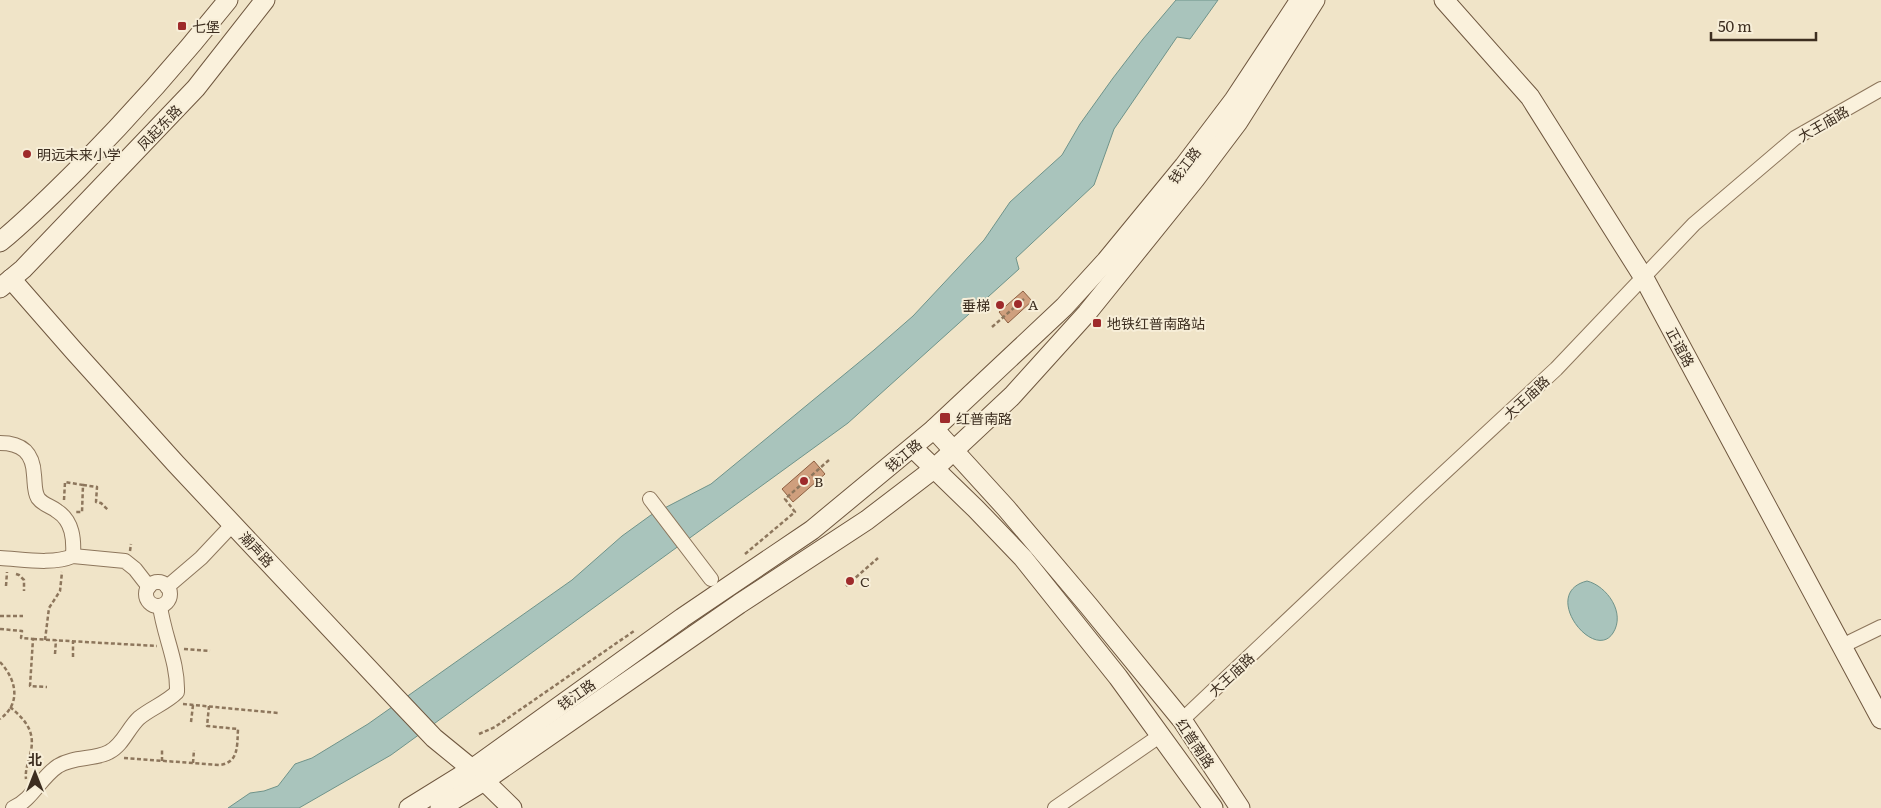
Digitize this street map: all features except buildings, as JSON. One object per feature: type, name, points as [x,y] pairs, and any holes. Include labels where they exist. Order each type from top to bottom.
[{"type":"main road","name":"凤起东路","points":[[0,242],[28,219],[118,129],[228,0]]},
{"type":"main road","name":"凤起东路","points":[[6,283],[23,269],[196,88],[265,0]]},
{"type":"main road","name":"钱江路","points":[[440,808],[478,775],[682,618],[812,530],[934,429],[1064,307],[1106,261],[1184,166],[1234,100],[1300,0]]},
{"type":"main road","name":"钱江路","points":[[409,808],[478,775],[867,520],[935,468],[1012,396],[1074,327],[1182,194],[1238,122],[1315,0]]},
{"type":"main road","name":"正谊路","points":[[1444,0],[1530,98],[1644,278],[1881,719]]},
{"type":"main road","name":"潮声路","points":[[6,283],[74,351],[176,464],[434,738],[478,775],[512,808]]},
{"type":"main road","name":"红普南路","points":[[934,429],[1037,546],[1182,720],[1240,808]]},
{"type":"main road","name":"红普南路","points":[[912,448],[935,468],[1023,558],[1118,677],[1213,808]]},
{"type":"street","name":"大王庙路","points":[[1182,720],[1556,369],[1694,224],[1795,138],[1881,89]]},
{"type":"street","points":[[0,443],[17,444],[30,458],[34,468],[34,488],[38,498],[46,506],[60,511],[71,529],[73,543],[69,558]]},
{"type":"street","points":[[650,499],[711,579]]},
{"type":"street","points":[[167,588],[201,558],[234,524]]},
{"type":"street","points":[[0,558],[69,558],[125,561],[135,569],[149,587]]},
{"type":"street","points":[[159,583],[164,584],[170,598],[167,603],[154,606],[146,598],[149,587],[159,583]]},
{"type":"street","points":[[13,808],[28,798],[57,767],[75,759],[108,753],[119,745],[139,718],[164,703],[177,692],[177,674],[160,606]]},
{"type":"street","points":[[1842,646],[1881,627]]},
{"type":"street","points":[[1055,808],[1161,735]]},
{"type":"path","points":[[992,327],[1024,299]]},
{"type":"path","points":[[740,559],[795,512],[785,499],[829,460]]},
{"type":"path","points":[[83,485],[82,512],[60,511],[65,482],[97,486],[96,502],[101,503],[108,510]]},
{"type":"path","points":[[45,640],[49,608],[60,590],[69,558]]},
{"type":"path","points":[[846,586],[878,558]]},
{"type":"path","points":[[0,573],[19,574],[24,580],[24,591]]},
{"type":"path","points":[[0,616],[23,616]]},
{"type":"path","points":[[479,734],[495,727],[639,627]]},
{"type":"path","points":[[0,629],[22,631],[21,638],[210,651]]},
{"type":"path","points":[[33,639],[30,686],[47,687]]},
{"type":"path","points":[[55,654],[56,640]]},
{"type":"path","points":[[73,641],[73,657]]},
{"type":"path","points":[[0,662],[11,676],[14,684],[10,707],[0,719]]},
{"type":"path","points":[[164,703],[278,713]]},
{"type":"path","points":[[192,722],[193,705]]},
{"type":"path","points":[[108,753],[125,758],[226,764],[232,761],[236,751],[238,730],[207,726],[209,706]]},
{"type":"path","points":[[10,707],[23,718],[31,733],[30,756],[26,769],[28,798]]},
{"type":"path","points":[[162,749],[162,761]]},
{"type":"path","points":[[193,763],[194,750]]},
{"type":"water","points":[[1176,0],[1218,0],[1190,39],[1177,37],[1114,129],[1094,185],[1016,258],[1019,269],[848,423],[391,755],[299,808],[228,808],[250,793],[278,786],[295,764],[312,758],[368,724],[572,580],[622,536],[651,515],[711,484],[874,350],[913,316],[984,240],[1010,202],[1062,155],[1080,124],[1113,78]]},
{"type":"water","points":[[1587,581],[1601,588],[1616,609],[1616,625],[1613,633],[1604,640],[1594,639],[1584,633],[1575,623],[1569,611],[1568,598],[1574,588]]},
{"type":"place","name":"七堡","points":[[182,26]]},
{"type":"place","name":"明远未来小学","points":[[27,154]]},
{"type":"place","name":"A","points":[[1018,304]]},
{"type":"place","name":"垂梯","points":[[1000,305]]},
{"type":"place","name":"地铁红普南路站","points":[[1097,323]]},
{"type":"place","name":"红普南路","points":[[945,418]]},
{"type":"place","name":"B","points":[[804,481]]},
{"type":"place","name":"C","points":[[850,581]]}]
